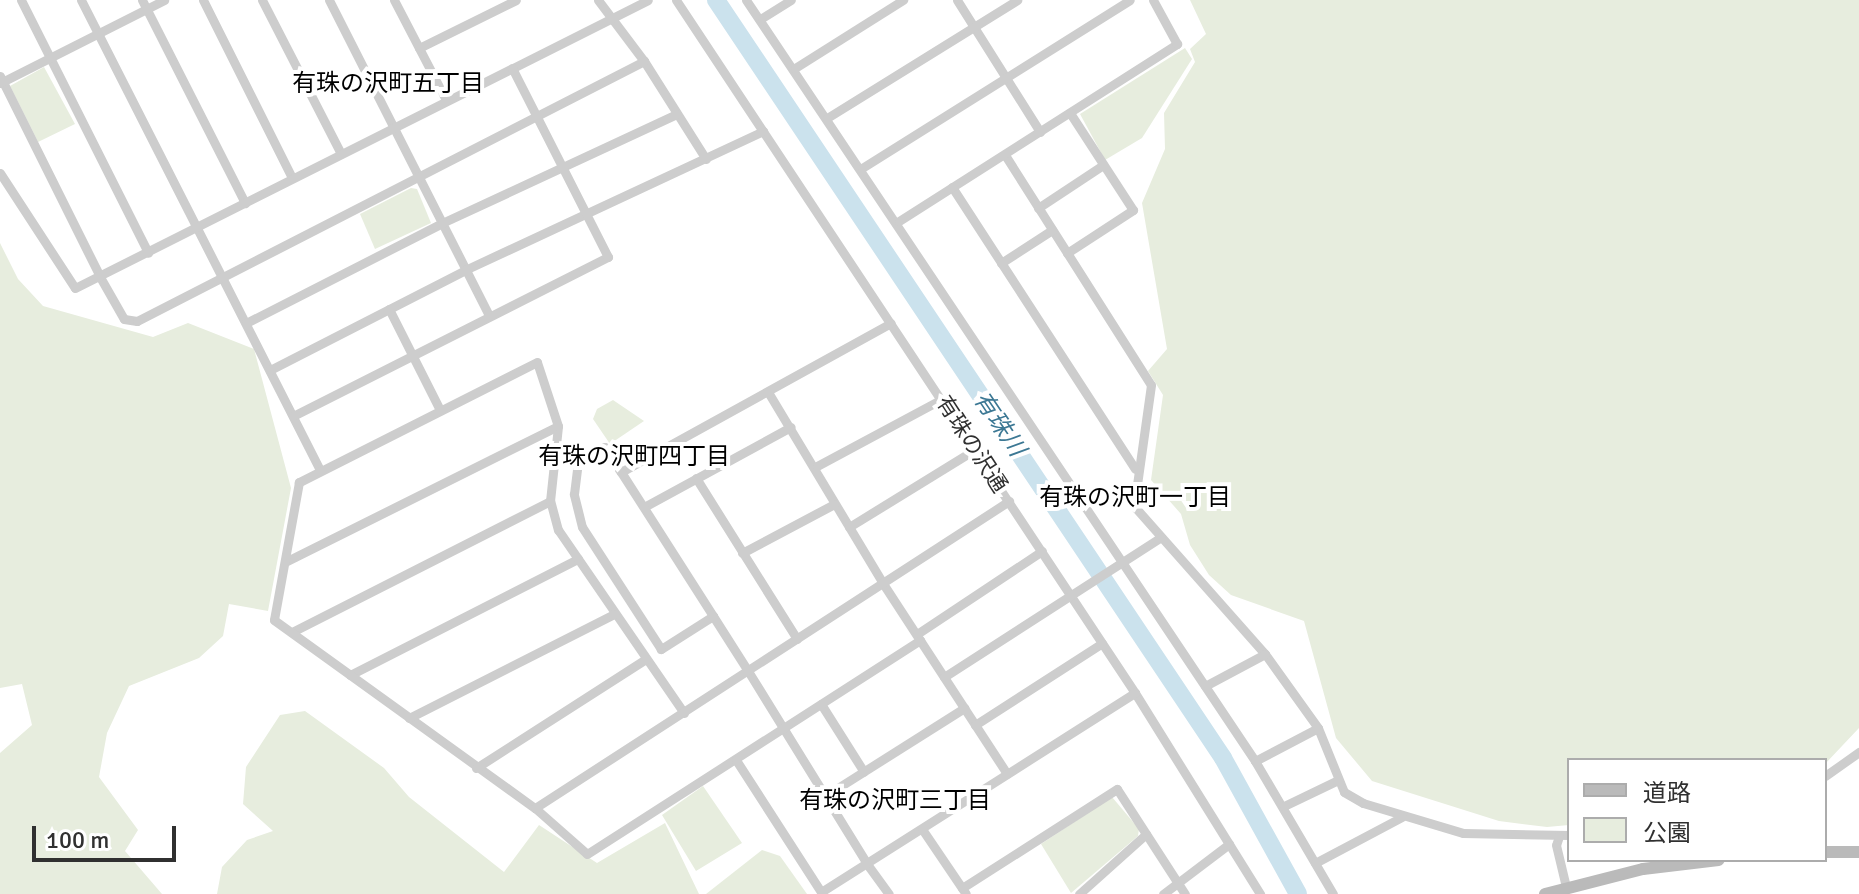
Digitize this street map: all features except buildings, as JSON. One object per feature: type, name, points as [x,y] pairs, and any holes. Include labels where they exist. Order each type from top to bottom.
[{"type":"street","points":[[21,0],[148,253]]},
{"type":"street","points":[[81,0],[320,470]]},
{"type":"street","points":[[164,0],[145,4],[98,33],[1,80],[100,277],[124,319],[137,321],[644,61]]},
{"type":"street","points":[[203,0],[292,178]]},
{"type":"street","points":[[262,0],[341,154]]},
{"type":"street","points":[[329,0],[489,316]]},
{"type":"street","points":[[419,48],[516,0]]},
{"type":"street","points":[[598,0],[644,61],[706,159]]},
{"type":"street","points":[[0,173],[75,288],[648,0]]},
{"type":"street","name":"有珠の沢通","points":[[676,0],[976,449],[1135,693],[1260,894]]},
{"type":"street","points":[[746,0],[762,18],[899,221],[1120,565],[1255,761],[1333,894]]},
{"type":"street","points":[[762,18],[791,0]]},
{"type":"street","points":[[795,68],[903,0]]},
{"type":"street","points":[[957,0],[1040,132]]},
{"type":"street","points":[[827,118],[1017,0]]},
{"type":"street","points":[[862,168],[1130,0]]},
{"type":"street","points":[[899,221],[1177,44],[1153,0]]},
{"type":"street","points":[[396,1],[446,100]]},
{"type":"street","points":[[145,4],[245,203]]},
{"type":"street","points":[[293,416],[608,257],[512,68]]},
{"type":"street","points":[[1067,253],[1133,210],[1070,113]]},
{"type":"street","points":[[246,323],[442,223],[677,114]]},
{"type":"street","points":[[270,370],[465,270],[763,131]]},
{"type":"street","points":[[1005,155],[1151,385],[1135,469],[1134,506],[1265,654],[1318,728],[1336,781],[1363,803],[1463,833],[1527,830],[1564,836]]},
{"type":"street","points":[[1038,208],[1103,165]]},
{"type":"street","points":[[952,187],[1135,469]]},
{"type":"street","points":[[1001,263],[1052,230]]},
{"type":"street","points":[[389,309],[440,410]]},
{"type":"street","points":[[621,472],[891,323]]},
{"type":"street","points":[[684,713],[558,530],[550,501],[558,426],[537,362],[299,482],[274,620],[535,808],[587,854],[821,704],[1042,551]]},
{"type":"street","points":[[768,392],[817,466],[834,504],[882,582],[1007,774]]},
{"type":"street","points":[[817,466],[942,399]]},
{"type":"street","points":[[285,562],[558,426]]},
{"type":"street","points":[[644,507],[791,427]]},
{"type":"street","points":[[713,616],[661,649],[590,539],[576,509],[578,461],[604,447],[644,507],[784,728],[867,864],[889,894]]},
{"type":"street","points":[[849,527],[976,449]]},
{"type":"street","points":[[696,478],[797,639]]},
{"type":"street","points":[[292,632],[550,501]]},
{"type":"street","points":[[535,808],[1009,501]]},
{"type":"street","points":[[742,553],[834,504]]},
{"type":"street","points":[[944,677],[1088,587],[1161,537]]},
{"type":"street","points":[[350,675],[578,559]]},
{"type":"street","points":[[409,718],[614,614]]},
{"type":"street","points":[[975,725],[1102,643]]},
{"type":"street","points":[[1205,686],[1265,654]]},
{"type":"street","points":[[476,768],[646,659]]},
{"type":"street","points":[[736,760],[821,892],[1135,693]]},
{"type":"street","points":[[821,704],[864,772]]},
{"type":"street","points":[[825,796],[964,708]]},
{"type":"street","points":[[1255,761],[1318,728]]},
{"type":"street","points":[[1827,775],[1859,752]]},
{"type":"street","points":[[1284,806],[1336,781]]},
{"type":"street","points":[[922,829],[964,891],[1117,789],[1185,894]]},
{"type":"street","points":[[1315,863],[1402,817]]},
{"type":"street","points":[[1079,894],[1146,834]]},
{"type":"street","points":[[1564,836],[1556,845],[1566,887]]},
{"type":"street","points":[[1163,894],[1176,881],[1229,844]]},
{"type":"street","points":[[1827,852],[1859,852]]},
{"type":"street","points":[[1545,894],[1643,869],[1701,862]]},
{"type":"green space","points":[[1190,0],[1859,0],[1859,728],[1827,762],[1827,758],[1567,758],[1567,825],[1547,827],[1499,821],[1372,781],[1336,738],[1304,621],[1231,595],[1209,575],[1190,545],[1181,514],[1151,480],[1163,395],[1148,371],[1167,349],[1142,203],[1165,149],[1164,113],[1195,62],[1190,49],[1206,34]]},
{"type":"green space","points":[[1185,48],[1192,59],[1142,138],[1105,160],[1080,114]]},
{"type":"green space","points":[[44,67],[75,124],[38,142],[10,86]]},
{"type":"green space","points":[[411,188],[417,189],[431,223],[375,249],[360,214]]},
{"type":"green space","points":[[0,243],[18,279],[43,306],[153,337],[188,323],[254,349],[291,488],[268,611],[229,604],[223,636],[199,658],[129,686],[107,733],[99,777],[138,830],[125,851],[162,894],[0,894],[0,753],[32,725],[22,684],[0,688]]},
{"type":"green space","points":[[613,400],[644,421],[610,444],[593,419],[597,409]]},
{"type":"green space","points":[[305,711],[384,768],[409,797],[504,872],[539,825],[597,863],[665,823],[699,894],[217,894],[222,867],[247,840],[273,831],[243,804],[246,767],[280,715]]},
{"type":"green space","points":[[703,786],[742,843],[696,871],[662,815]]},
{"type":"green space","points":[[1112,797],[1139,829],[1138,836],[1071,893],[1041,844]]},
{"type":"green space","points":[[762,850],[780,856],[807,894],[706,894]]},
{"type":"waterway","name":"有珠川","points":[[716,0],[1223,758],[1298,894]]},
{"type":"district","name":"有珠の沢町五丁目","points":[[388,84]]},
{"type":"district","name":"有珠の沢町四丁目","points":[[634,457]]},
{"type":"district","name":"有珠の沢町一丁目","points":[[1135,498]]},
{"type":"district","name":"有珠の沢町三丁目","points":[[895,801]]}]
